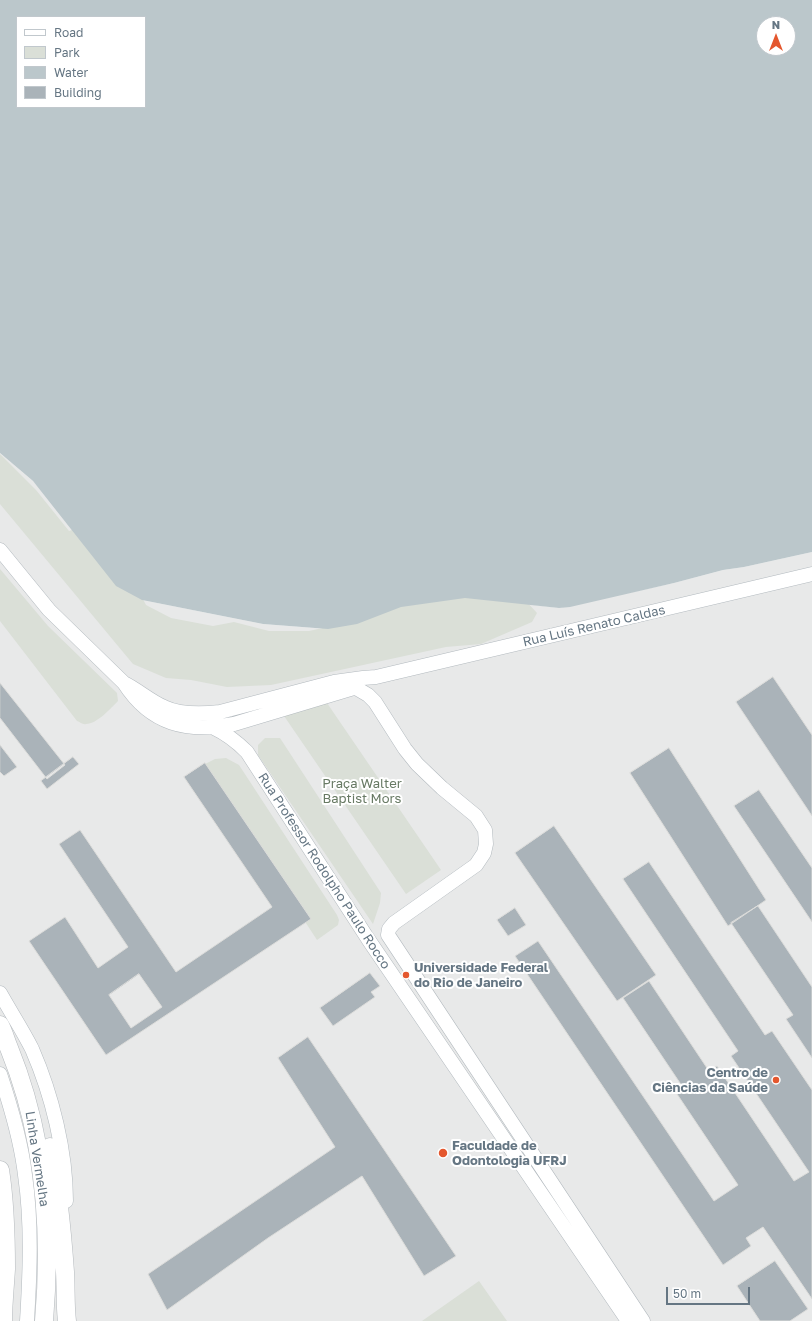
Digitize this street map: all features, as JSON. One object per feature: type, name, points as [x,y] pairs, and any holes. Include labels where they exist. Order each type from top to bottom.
[{"type":"highway","name":"Linha Vermelha","points":[[0,1026],[25,1092],[31,1115],[44,1187],[47,1272],[44,1321]]},
{"type":"highway","points":[[11,1053],[40,1108],[45,1123],[55,1174],[65,1274],[65,1308],[67,1321]]},
{"type":"highway","points":[[0,1170],[3,1188],[6,1269],[2,1317]]},
{"type":"street","points":[[0,550],[49,610],[124,683],[133,696],[144,707],[160,717],[184,726],[214,728]]},
{"type":"street","name":"Rua Luís Renato Caldas","points":[[124,683],[166,708],[183,712],[206,714],[220,712],[334,682],[376,677],[812,574]]},
{"type":"street","name":"Rua Luís Renato Caldas","points":[[214,728],[234,724],[356,688],[376,677]]},
{"type":"street","points":[[334,682],[356,688]]},
{"type":"street","name":"Rua Professor Rodolpho Paulo Rocco","points":[[356,688],[368,695],[375,702],[405,749],[417,764],[442,788],[476,816],[484,830],[486,837],[484,852],[481,860],[394,923],[388,932],[389,938],[643,1321]]},
{"type":"street","name":"Rua Professor Rodolpho Paulo Rocco","points":[[214,728],[226,734],[248,752],[364,934],[628,1321]]},
{"type":"street","points":[[0,993],[31,1048],[44,1081],[64,1157],[66,1191],[65,1274]]},
{"type":"street","name":"Linha Vermelha","points":[[0,1074],[15,1121],[29,1206],[30,1239],[27,1321]]},
{"type":"shaded area","name":"Universidade Federal do Rio de Janeiro","points":[[0,453],[33,481],[142,600],[263,624],[328,629],[511,602],[559,608],[674,583],[723,570],[744,567],[812,552],[812,1321],[0,1321]]},
{"type":"green space","points":[[0,454],[36,490],[69,531],[87,525],[122,559],[146,605],[171,618],[213,626],[234,622],[269,631],[309,631],[341,624],[411,596],[524,599],[537,613],[532,622],[481,644],[446,647],[271,685],[227,687],[191,680],[166,678],[133,664],[0,504]]},
{"type":"green space","points":[[0,569],[48,626],[117,693],[118,701],[99,719],[85,724],[77,721],[0,621]]},
{"type":"green space","name":"Praça Walter Baptist Mors","points":[[327,703],[441,870],[406,894],[282,713]]},
{"type":"green space","name":"Praça Walter Baptist Mors","points":[[265,738],[280,738],[381,893],[380,903],[373,924],[258,755],[258,745]]},
{"type":"green space","points":[[226,758],[239,765],[337,915],[339,920],[338,925],[317,940],[203,765],[215,759]]},
{"type":"green space","points":[[479,1281],[507,1321],[422,1321]]},
{"type":"water","points":[[0,0],[812,0],[812,552],[744,567],[723,570],[570,607],[559,608],[465,598],[401,607],[357,624],[328,629],[263,624],[142,600],[116,586],[33,481],[0,453]]},
{"type":"building","points":[[773,677],[812,735],[812,816],[736,702]]},
{"type":"building","points":[[0,683],[65,765],[47,779],[0,718]]},
{"type":"building","points":[[0,745],[17,767],[4,776],[0,772]]},
{"type":"building","points":[[669,748],[766,900],[728,926],[630,773]]},
{"type":"building","points":[[73,757],[79,764],[47,789],[41,781]]},
{"type":"building","points":[[205,763],[311,919],[106,1055],[29,941],[65,917],[98,968],[128,947],[59,844],[80,830],[176,972],[272,907],[184,777]],"holes":[[[139,974],[162,1007],[131,1028],[109,995]]]},
{"type":"building","points":[[759,790],[812,868],[812,922],[734,806]]},
{"type":"building","points":[[554,826],[656,975],[617,1001],[515,853]]},
{"type":"building","name":"Centro de Ciências da Saúde","points":[[649,862],[765,1035],[772,1031],[812,1090],[812,1299],[763,1227],[746,1238],[751,1246],[723,1265],[515,956],[538,941],[714,1201],[738,1185],[677,1094],[684,1089],[623,998],[649,981],[709,1071],[717,1066],[794,1181],[809,1172],[731,1056],[738,1051],[623,879]]},
{"type":"building","points":[[758,906],[812,987],[812,1058],[786,1019],[793,1015],[731,923]]},
{"type":"building","points":[[515,908],[526,925],[508,936],[497,920]]},
{"type":"building","points":[[370,973],[380,986],[371,992],[375,997],[333,1026],[320,1008]]},
{"type":"building","points":[[308,1037],[456,1256],[424,1276],[362,1176],[268,1238],[167,1310],[148,1274],[335,1147],[278,1058]]},
{"type":"building","points":[[775,1261],[808,1309],[790,1321],[760,1321],[737,1286]]},
{"type":"place","name":"Universidade Federal do Rio de Janeiro","points":[[406,975]]},
{"type":"place","name":"Centro de Ciências da Saúde","points":[[776,1080]]},
{"type":"place","name":"Faculdade de Odontologia UFRJ","points":[[443,1153]]}]
